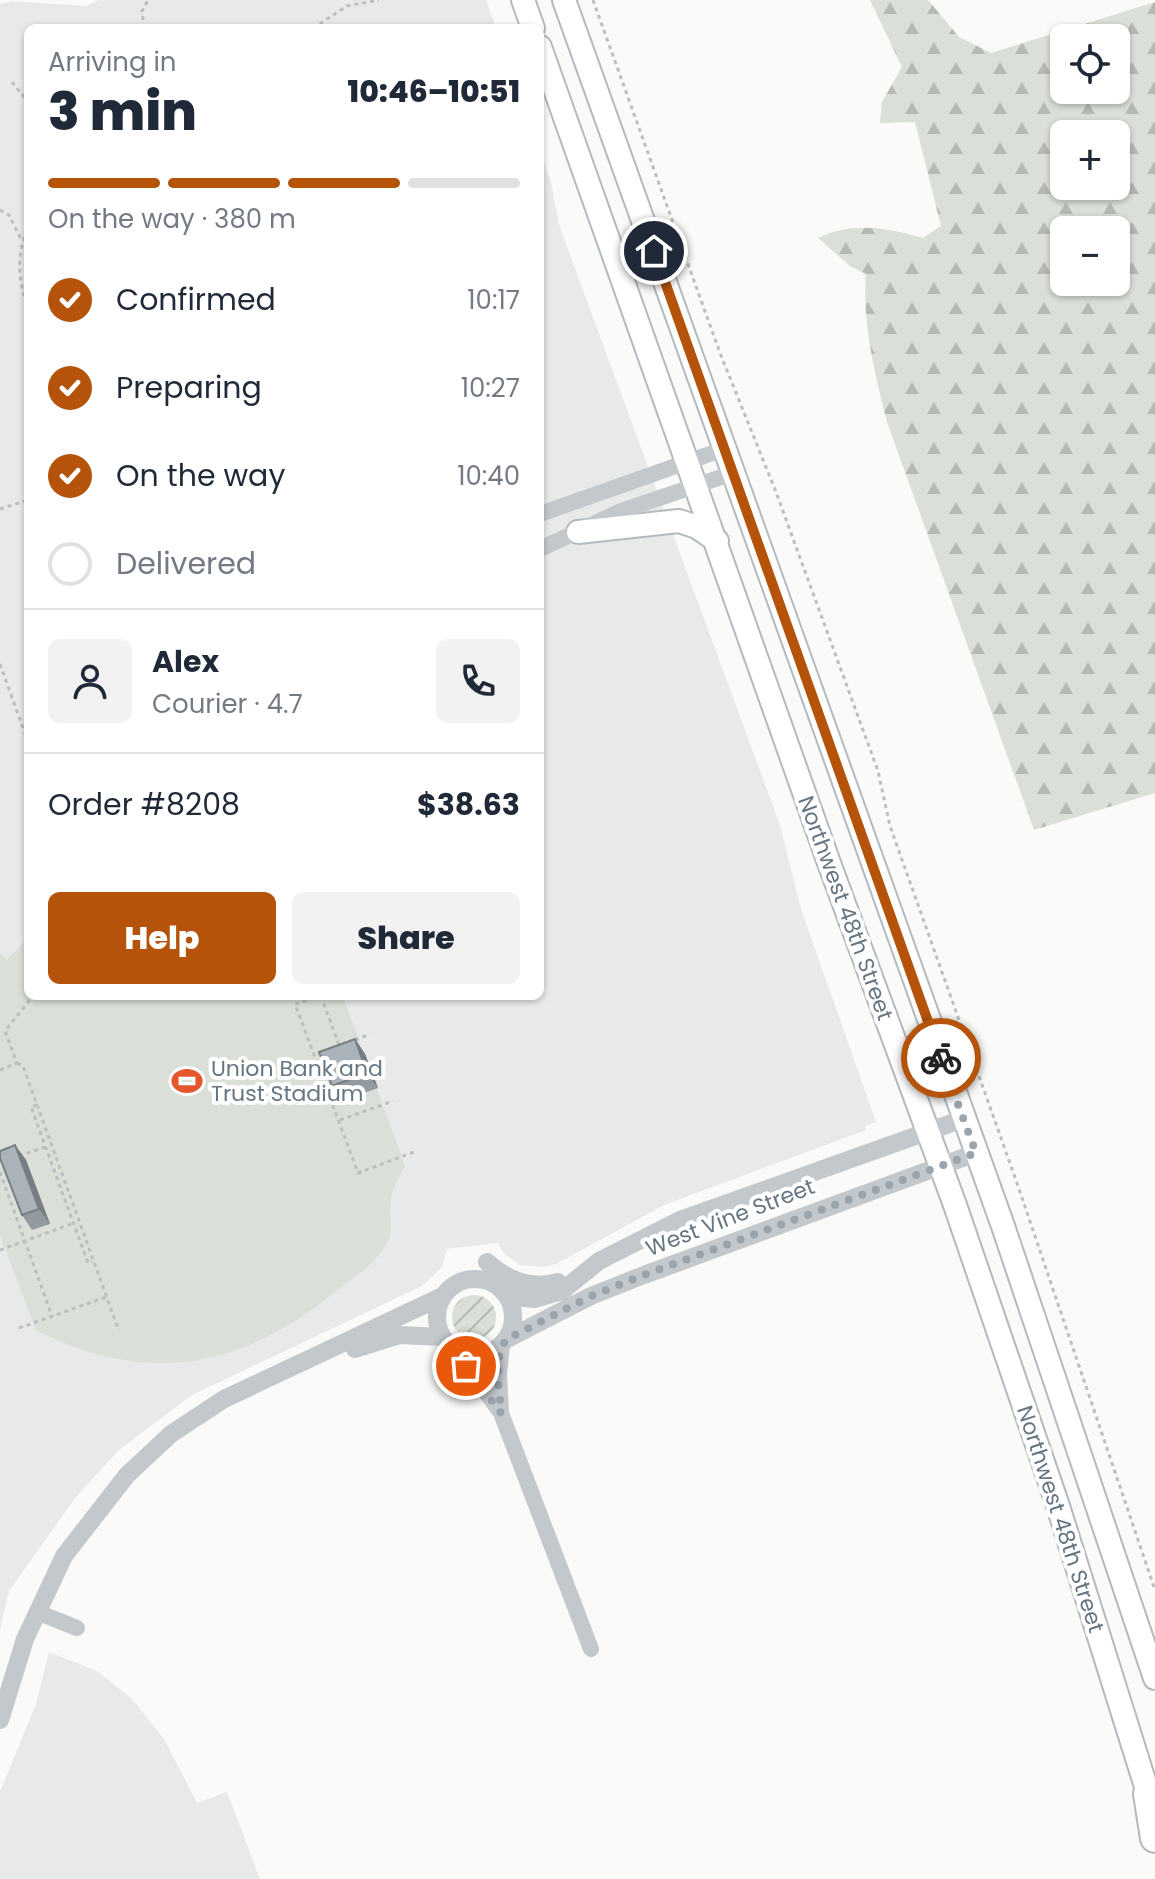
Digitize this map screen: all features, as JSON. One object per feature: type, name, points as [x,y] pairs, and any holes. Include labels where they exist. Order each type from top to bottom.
[{"type":"highway","points":[[1152,1806],[1155,1838]]},
{"type":"main road","points":[[523,0],[532,24]]},
{"type":"main road","name":"Northwest 48th Street","points":[[564,0],[976,1153],[1155,1678]]},
{"type":"main road","name":"Northwest 48th Street","points":[[544,58],[928,1131],[1058,1506],[1152,1806]]},
{"type":"main road","points":[[578,532],[679,521],[697,527],[717,541]]},
{"type":"street","points":[[544,513],[724,449]]},
{"type":"street","points":[[544,547],[621,511],[733,473]]},
{"type":"street","name":"West Vine Street","points":[[507,1296],[546,1296],[562,1291],[583,1273],[640,1239],[680,1220],[963,1119]]},
{"type":"street","name":"West Vine Street","points":[[505,1342],[591,1296],[976,1153]]},
{"type":"street","points":[[487,1262],[502,1275],[534,1285],[550,1285],[583,1273]]},
{"type":"street","points":[[501,1413],[499,1374],[514,1317],[507,1296],[495,1284],[473,1279],[452,1286],[443,1296],[436,1316],[442,1337],[456,1351],[501,1413],[591,1649]]},
{"type":"street","points":[[0,1720],[37,1612],[64,1556],[93,1514],[127,1475],[171,1434],[224,1399],[443,1296]]},
{"type":"street","points":[[171,1434],[370,1341],[400,1335],[442,1337]]},
{"type":"street","points":[[456,1351],[480,1356],[505,1342]]},
{"type":"street","points":[[37,1612],[77,1628]]},
{"type":"path","points":[[144,24],[142,11],[148,0]]},
{"type":"path","points":[[319,24],[347,6],[379,0]]},
{"type":"path","points":[[593,0],[720,353],[776,492],[878,771],[890,826],[1017,1183],[1155,1590]]},
{"type":"path","points":[[12,82],[24,97]]},
{"type":"path","points":[[0,210],[9,215],[22,241]]},
{"type":"path","points":[[24,237],[20,268],[24,288]]},
{"type":"path","points":[[0,509],[24,501]]},
{"type":"path","points":[[0,664],[24,731]]},
{"type":"path","points":[[30,1000],[5,1031],[17,1063],[23,1066],[119,1331]]},
{"type":"path","points":[[308,1000],[295,1004],[358,1173],[414,1152]]},
{"type":"path","points":[[323,1000],[339,1046]]},
{"type":"path","points":[[314,1055],[370,1034]]},
{"type":"path","points":[[0,1070],[17,1063]]},
{"type":"path","points":[[338,1120],[393,1101]]},
{"type":"path","points":[[37,1105],[31,1107],[88,1263],[94,1260]]},
{"type":"path","points":[[11,1159],[46,1146]]},
{"type":"path","points":[[0,1172],[52,1316]]},
{"type":"path","points":[[0,1250],[74,1223]]},
{"type":"path","points":[[19,1328],[107,1297]]},
{"type":"shaded area","points":[[99,0],[486,0],[495,24],[24,24],[24,1000],[544,1000],[544,162],[559,225],[780,825],[801,909],[876,1122],[865,1126],[866,1130],[664,1205],[556,1264],[544,1267],[519,1265],[503,1252],[498,1243],[447,1249],[442,1267],[422,1286],[192,1395],[119,1450],[76,1497],[9,1591],[0,1629],[0,4],[11,1],[86,6]]},
{"type":"shaded area","points":[[49,1652],[97,1671],[132,1699],[164,1739],[197,1803],[227,1792],[260,1879],[0,1879],[0,1792],[36,1704]]},
{"type":"green space","points":[[870,0],[928,0],[959,37],[991,53],[1050,35],[1050,104],[1130,104],[1130,24],[1084,24],[1155,2],[1155,793],[1034,830],[887,422],[868,330],[866,274],[850,266],[818,238],[844,229],[870,228],[923,238],[941,226],[915,122],[880,123],[882,102],[902,67]]},
{"type":"green space","name":"Union Bank and Trust Stadium","points":[[24,942],[24,1000],[344,1000],[405,1166],[392,1195],[388,1240],[373,1261],[296,1320],[261,1340],[225,1354],[189,1361],[152,1363],[114,1358],[76,1347],[36,1330],[0,1235],[0,953],[7,960]]},
{"type":"green space","points":[[474,1295],[489,1302],[496,1317],[489,1332],[474,1339],[459,1332],[452,1317],[459,1302]]},
{"type":"building","points":[[355,1039],[367,1073],[332,1086],[319,1052]]},
{"type":"building","points":[[15,1145],[39,1209],[22,1215],[0,1158],[0,1151]]},
{"type":"way so far","points":[[466,1366],[501,1413],[499,1374],[502,1345],[507,1339],[591,1296],[976,1153],[941,1058]]},
{"type":"place","name":"Union Bank and Trust Stadium","points":[[187,1081]]},
{"type":"route","points":[[654,251],[941,1058]]}]
